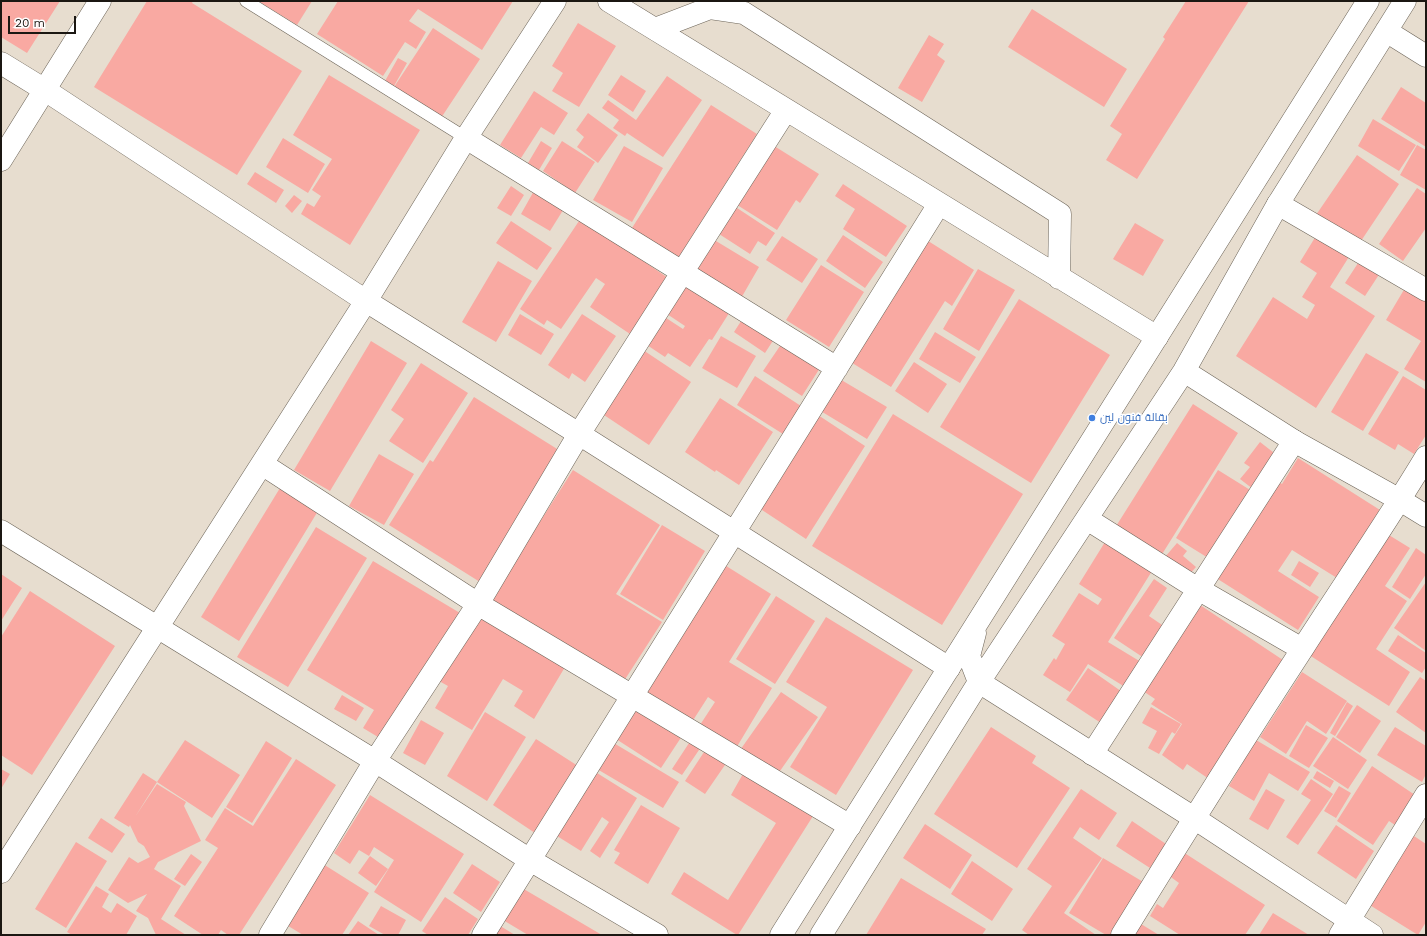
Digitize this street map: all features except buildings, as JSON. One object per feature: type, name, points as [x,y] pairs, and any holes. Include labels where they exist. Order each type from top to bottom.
[{"type":"street","points":[[1,160],[100,1]]},
{"type":"street","points":[[5,858],[158,628],[366,301],[466,138],[555,1]]},
{"type":"street","points":[[609,1],[1157,337]]},
{"type":"street","points":[[781,935],[1368,1]]},
{"type":"street","points":[[821,935],[979,682],[1184,371],[1278,204],[1405,1]]},
{"type":"street","points":[[655,29],[710,8],[744,13],[1060,214],[1059,278]]},
{"type":"street","points":[[1386,31],[1426,56]]},
{"type":"street","points":[[1,63],[45,90],[366,301],[949,668]]},
{"type":"street","points":[[270,935],[375,761],[478,604],[579,434],[786,110]]},
{"type":"street","points":[[466,138],[837,368]]},
{"type":"street","points":[[482,935],[735,533],[939,204]]},
{"type":"street","points":[[1278,204],[1426,290]]},
{"type":"street","points":[[1184,371],[1294,440],[1426,516]]},
{"type":"street","points":[[1092,754],[1294,440]]},
{"type":"street","points":[[1122,935],[1194,818],[1302,649],[1400,500],[1426,457]]},
{"type":"street","points":[[262,464],[478,604],[850,826]]},
{"type":"street","points":[[1087,519],[1198,589],[1302,649]]},
{"type":"street","points":[[1,531],[375,761],[530,860],[657,935]]},
{"type":"street","points":[[988,606],[975,634],[969,656],[979,682],[1194,818],[1344,928],[1372,935]]},
{"type":"street","points":[[1344,928],[1426,795]]},
{"type":"lane","points":[[246,1],[466,138]]},
{"type":"place","name":"بقالة فنون لين","points":[[1092,418]]}]
